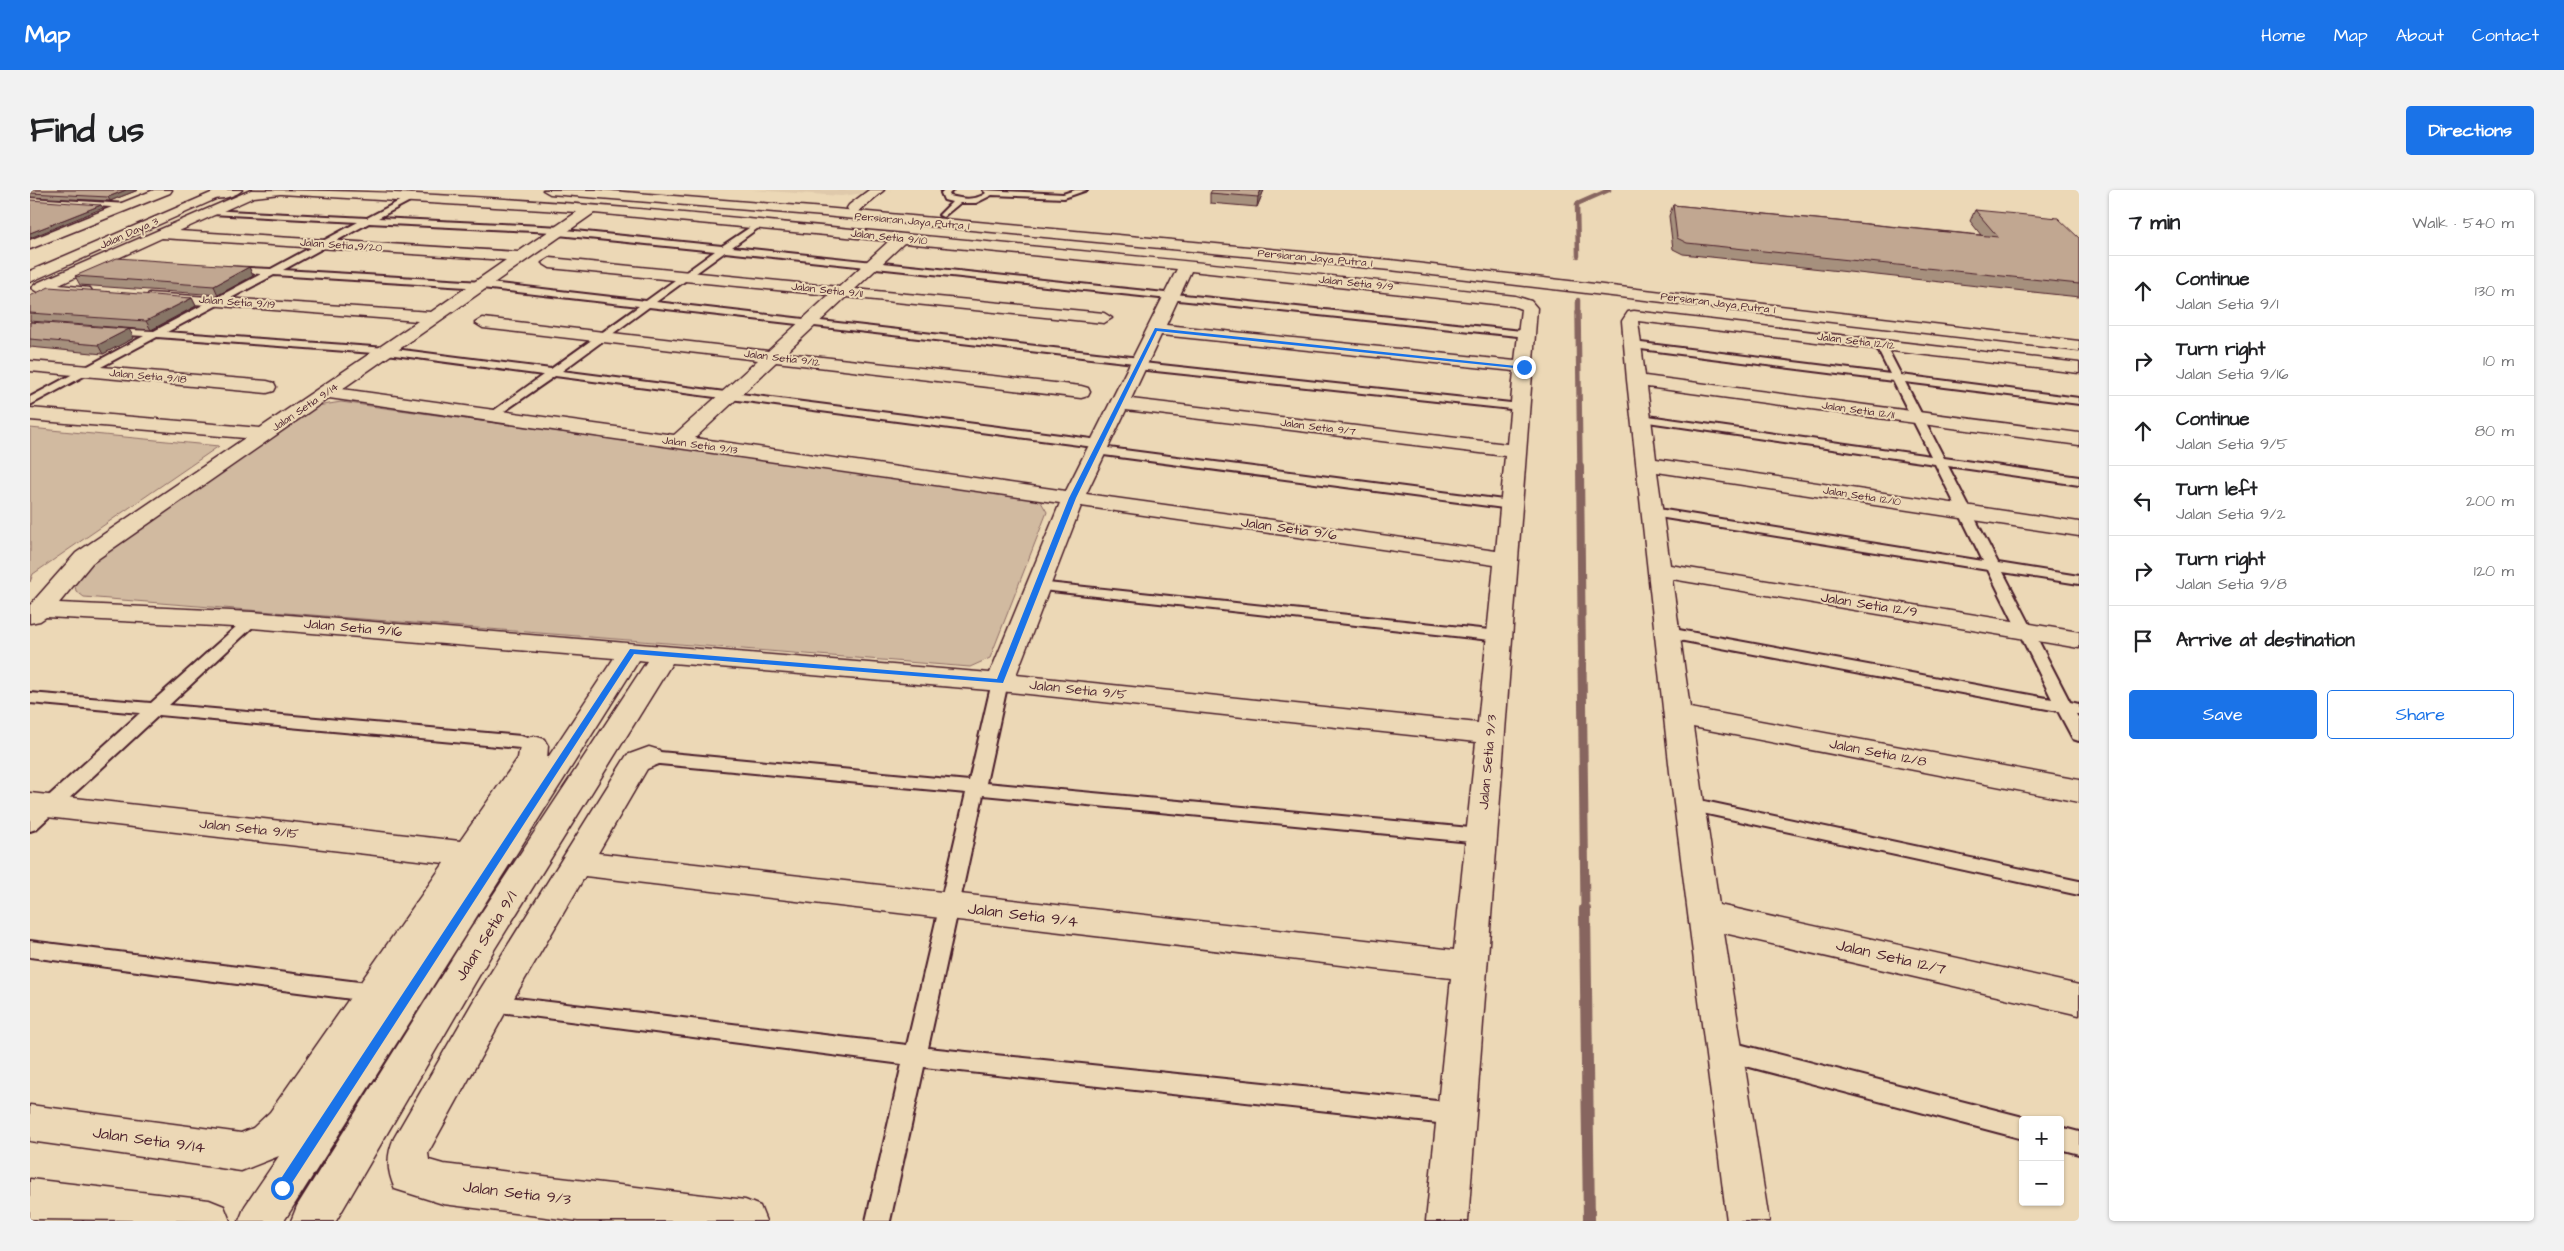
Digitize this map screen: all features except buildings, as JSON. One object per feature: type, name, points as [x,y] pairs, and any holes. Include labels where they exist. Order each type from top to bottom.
[{"type":"street","points":[[30,245],[165,190]]},
{"type":"street","points":[[213,191],[235,190]]},
{"type":"street","name":"Jalan Setia 9/10","points":[[33,285],[101,260],[251,194],[280,190],[591,210],[758,224],[1186,266]]},
{"type":"street","name":"Persiaran Jaya Putra 1","points":[[550,190],[775,208],[1390,265],[2079,346]]},
{"type":"street","name":"Persiaran Jaya Putra 1","points":[[657,190],[1374,253],[2079,333]]},
{"type":"street","points":[[854,208],[877,190]]},
{"type":"street","name":"Jalan Daya 3","points":[[30,265],[213,191]]},
{"type":"street","name":"Jalan Daya 3","points":[[33,285],[213,191]]},
{"type":"street","name":"Jalan Setia 9/14","points":[[35,613],[84,558],[591,210]]},
{"type":"street","points":[[39,225],[73,228]]},
{"type":"street","name":"Jalan Setia 9/20","points":[[160,234],[523,257]]},
{"type":"street","points":[[679,442],[902,238]]},
{"type":"street","name":"Jalan Setia 9/11","points":[[550,262],[1104,318]]},
{"type":"street","points":[[1000,682],[1072,498],[1186,266]]},
{"type":"street","name":"Jalan Setia 9/9","points":[[1186,266],[1351,282],[1526,304]]},
{"type":"street","points":[[33,285],[96,292]]},
{"type":"street","name":"Jalan Setia 9/19","points":[[143,296],[436,317]]},
{"type":"street","name":"Jalan Setia 9/3","points":[[1447,1221],[1527,334],[1529,308],[1526,304]]},
{"type":"street","name":"Jalan Setia 12/12","points":[[1633,344],[1630,321],[1634,316],[1646,316],[2079,368]]},
{"type":"street","name":"Jalan Setia 9/12","points":[[484,323],[1081,392]]},
{"type":"street","points":[[1155,329],[1524,367]]},
{"type":"street","points":[[1633,344],[1646,464],[1704,915],[1748,1221]]},
{"type":"street","name":"Jalan Setia 9/18","points":[[30,366],[267,387]]},
{"type":"street","name":"Jalan Setia 12/11","points":[[1636,380],[2079,440]]},
{"type":"street","name":"Jalan Setia 9/13","points":[[327,392],[1072,498]]},
{"type":"street","name":"Jalan Setia 9/7","points":[[1119,403],[1516,451]]},
{"type":"street","points":[[30,414],[264,434]]},
{"type":"street","name":"Jalan Setia 12/10","points":[[1646,464],[2079,529]]},
{"type":"street","name":"Jalan Setia 9/6","points":[[1072,498],[1506,560]]},
{"type":"street","name":"Jalan Setia 12/9","points":[[1660,570],[2079,640]]},
{"type":"street","name":"Jalan Setia 9/16","points":[[35,613],[252,620],[665,654]]},
{"type":"street","points":[[260,1221],[632,651]]},
{"type":"street","name":"Jalan Setia 9/5","points":[[665,654],[1000,682],[1491,734]]},
{"type":"street","name":"Jalan Setia 9/1","points":[[312,1221],[482,940],[665,654]]},
{"type":"street","name":"Jalan Setia 12/8","points":[[1678,715],[2079,791]]},
{"type":"street","points":[[375,993],[532,758],[534,746]]},
{"type":"street","points":[[491,1004],[637,762],[649,757]]},
{"type":"street","name":"Jalan Setia 9/15","points":[[36,811],[469,854]]},
{"type":"street","name":"Jalan Setia 9/4","points":[[577,863],[1469,966]]},
{"type":"street","name":"Jalan Setia 12/7","points":[[1704,915],[2079,1000]]},
{"type":"street","name":"Jalan Setia 9/14","points":[[30,1123],[241,1152],[267,1142],[284,1125],[375,993]]},
{"type":"street","name":"Jalan Setia 9/3","points":[[491,1004],[408,1150],[409,1175],[443,1184],[745,1221]]},
{"type":"street","points":[[30,1198],[209,1221]]},
{"type":"lane","points":[[947,190],[945,195],[959,200],[981,199],[988,191],[1064,196],[1083,190]]},
{"type":"lane","points":[[30,402],[409,198]]},
{"type":"lane","points":[[30,200],[126,206]]},
{"type":"lane","points":[[943,215],[959,200]]},
{"type":"lane","points":[[210,212],[560,231],[1527,334]]},
{"type":"lane","points":[[492,416],[758,224]]},
{"type":"lane","points":[[101,260],[120,262]]},
{"type":"lane","points":[[216,268],[482,285],[1520,407]]},
{"type":"lane","points":[[98,330],[387,351],[730,396],[1511,505]]},
{"type":"lane","points":[[1633,344],[2079,402]]},
{"type":"lane","points":[[1880,344],[2026,631],[2072,708],[2079,735]]},
{"type":"lane","points":[[1641,418],[2079,481]]},
{"type":"lane","points":[[1652,512],[2079,580]]},
{"type":"lane","points":[[1038,586],[1499,636]]},
{"type":"lane","points":[[36,811],[153,711],[252,620]]},
{"type":"lane","points":[[1668,633],[2072,708]]},
{"type":"lane","points":[[878,1221],[1000,682]]},
{"type":"lane","points":[[30,698],[153,711],[521,742],[534,746]]},
{"type":"lane","points":[[649,757],[1481,836]]},
{"type":"lane","points":[[1690,804],[2079,888]]},
{"type":"lane","points":[[30,949],[375,993]]},
{"type":"lane","points":[[491,1004],[915,1056],[1456,1114]]},
{"type":"lane","points":[[1723,1050],[2019,1127]]},
{"type":"lane","points":[[2064,1139],[2079,1143]]},
{"type":"shaded area","points":[[752,190],[891,190],[841,196]]},
{"type":"shaded area","points":[[341,402],[1038,497],[1047,512],[990,658],[970,667],[84,597],[76,591],[74,581],[84,568],[317,406]]},
{"type":"shaded area","points":[[30,428],[219,446],[33,574],[30,582]]},
{"type":"waterway","points":[[1578,256],[1577,204],[1609,190]]},
{"type":"waterway","points":[[1578,300],[1578,312]]},
{"type":"waterway","points":[[1578,312],[1580,468]]},
{"type":"waterway","points":[[1580,466],[1582,663]]},
{"type":"waterway","points":[[1582,662],[1585,910]]},
{"type":"waterway","points":[[1585,909],[1589,1221]]},
{"type":"route","points":[[282,1188],[632,651],[1000,682],[1072,498],[1155,329],[1524,367]]}]
